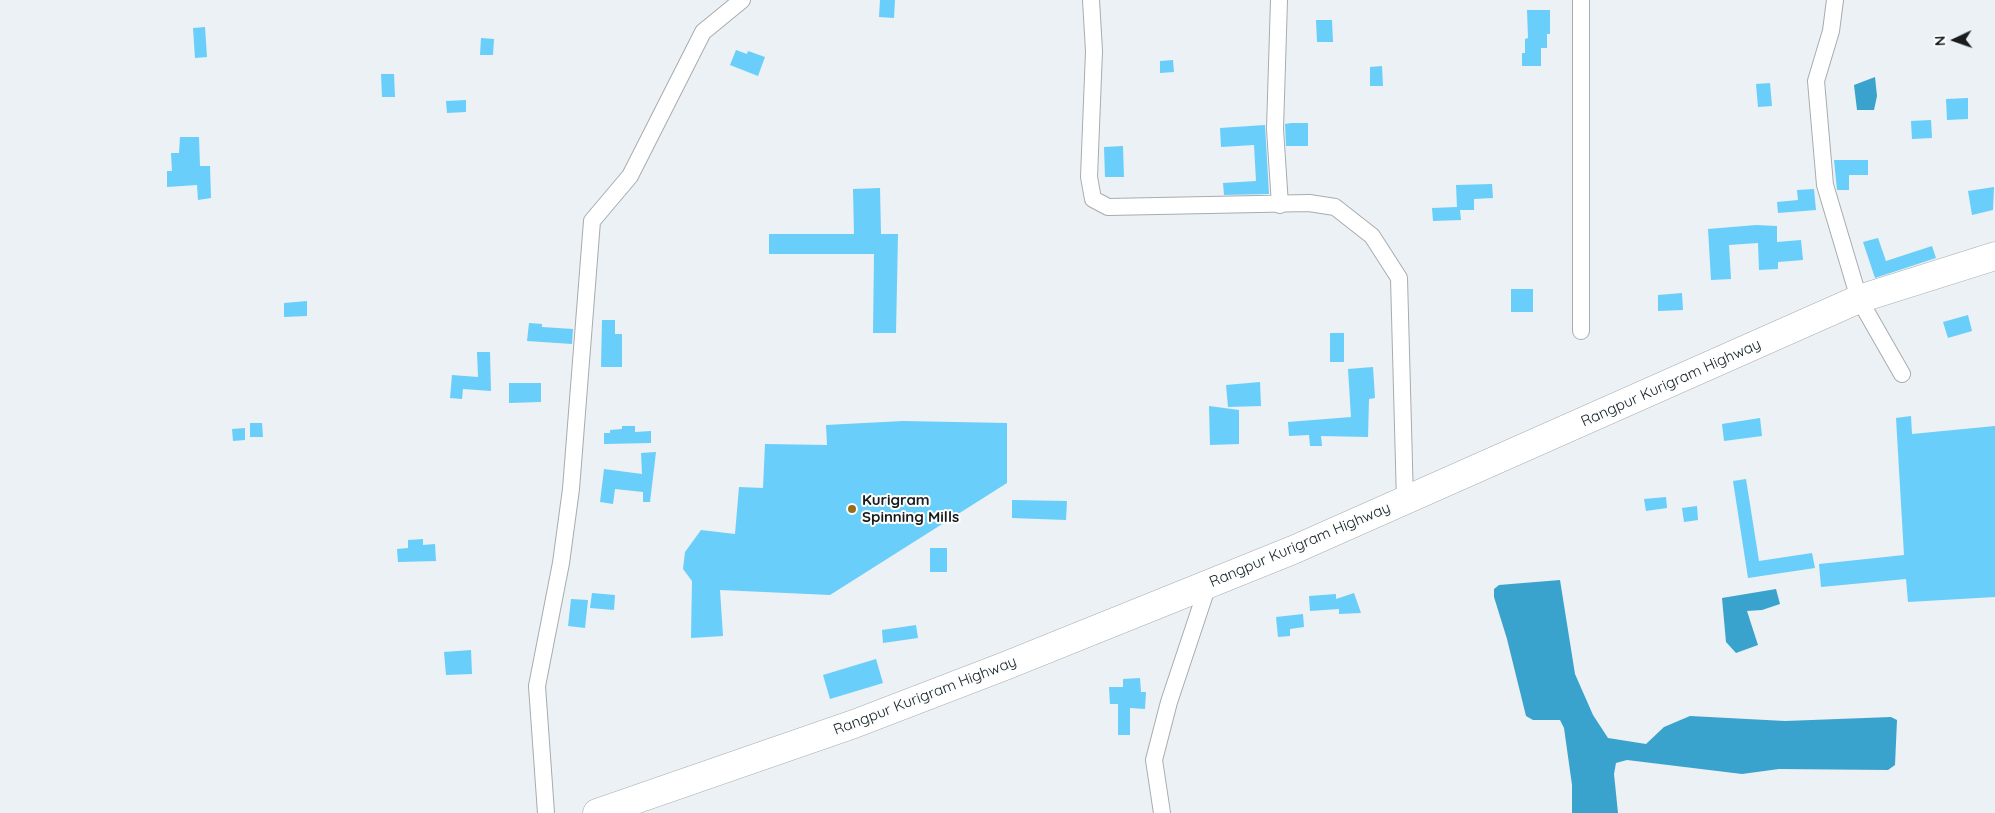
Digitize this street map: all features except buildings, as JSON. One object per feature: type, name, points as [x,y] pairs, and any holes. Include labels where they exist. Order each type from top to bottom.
[{"type":"highway","name":"Rangpur Kurigram Highway","points":[[597,813],[854,724],[1208,585],[1405,501],[1859,299],[1995,256]]},
{"type":"street","points":[[546,813],[537,686],[561,564],[570,489],[592,222],[630,176],[703,32],[742,0]]},
{"type":"street","points":[[1091,0],[1094,51],[1089,177],[1093,199],[1108,207],[1309,204],[1335,207],[1372,236],[1399,278],[1405,501]]},
{"type":"street","points":[[1279,0],[1275,129],[1280,205]]},
{"type":"street","points":[[1581,0],[1581,331]]},
{"type":"street","points":[[1835,0],[1831,30],[1816,81],[1825,185],[1859,299],[1902,374]]},
{"type":"street","points":[[1162,813],[1154,760],[1169,702],[1208,585]]},
{"type":"water","points":[[1875,77],[1877,96],[1874,110],[1857,110],[1854,85]]},
{"type":"water","points":[[1560,580],[1575,674],[1593,715],[1608,738],[1646,744],[1664,727],[1690,716],[1785,721],[1891,717],[1897,720],[1895,765],[1888,770],[1779,769],[1742,774],[1627,760],[1616,763],[1614,774],[1618,813],[1572,813],[1572,785],[1564,728],[1560,720],[1533,720],[1526,716],[1507,639],[1494,597],[1494,589],[1499,585]]},
{"type":"water","points":[[1776,589],[1780,604],[1762,610],[1747,611],[1758,645],[1736,653],[1726,642],[1722,598]]},
{"type":"place","name":"Kurigram Spinning Mills","points":[[852,509]]}]
